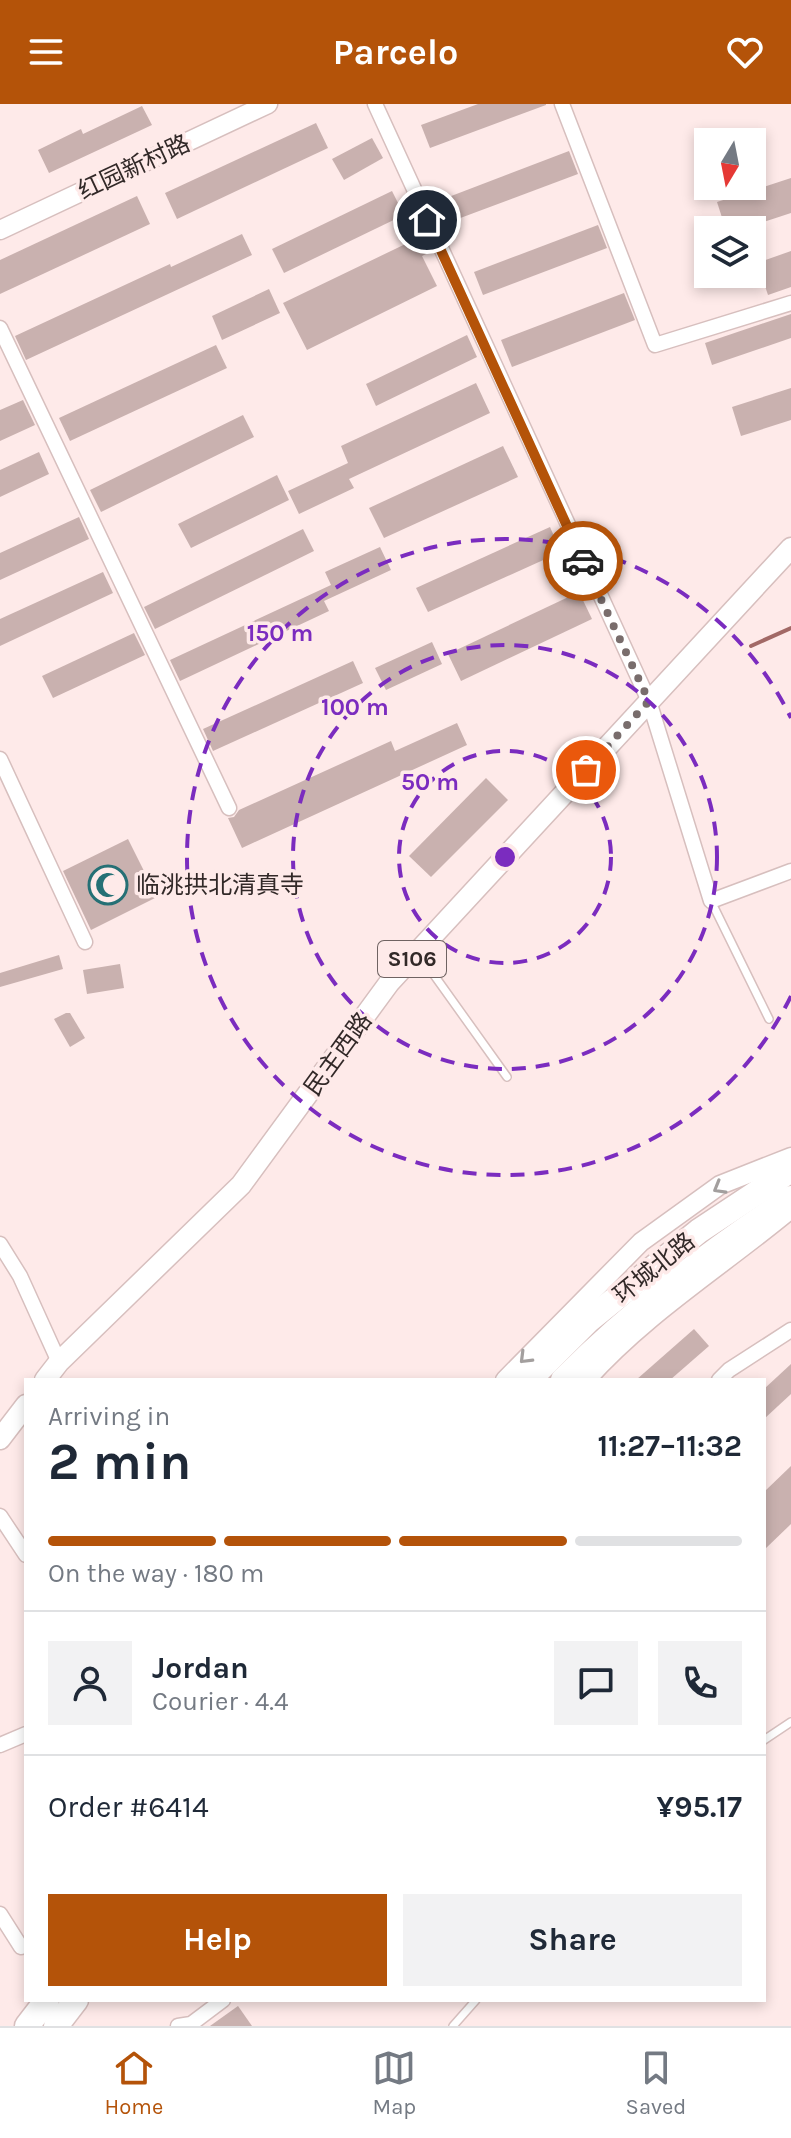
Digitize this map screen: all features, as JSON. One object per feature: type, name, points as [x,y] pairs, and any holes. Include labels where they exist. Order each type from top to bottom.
[{"type":"highway","name":"环城北路","points":[[531,1378],[588,1321],[699,1231],[791,1170]]},
{"type":"highway","name":"环城北路","points":[[565,1378],[608,1334],[713,1250],[791,1198]]},
{"type":"highway","points":[[27,2026],[45,2002]]},
{"type":"highway","points":[[56,2026],[74,2002]]},
{"type":"main road","name":"红园新村路","points":[[0,230],[268,104]]},
{"type":"main road","name":"民主西路","points":[[47,1378],[59,1362],[241,1185],[389,983],[791,548]]},
{"type":"main road","points":[[507,1378],[641,1242],[720,1185],[791,1157]]},
{"type":"main road","points":[[588,1378],[677,1297],[791,1208]]},
{"type":"main road","points":[[0,1439],[24,1408]]},
{"type":"main road","points":[[18,2026],[36,2002]]},
{"type":"main road","points":[[68,2026],[87,2002]]},
{"type":"street","points":[[375,104],[649,701],[711,901],[791,871]]},
{"type":"street","points":[[562,104],[655,345],[791,303]]},
{"type":"street","points":[[0,328],[229,808]]},
{"type":"street","points":[[0,759],[85,942]]},
{"type":"street","points":[[0,1244],[20,1276],[59,1362]]},
{"type":"street","points":[[721,1378],[791,1330]]},
{"type":"street","points":[[0,1516],[24,1552]]},
{"type":"street","points":[[0,1745],[24,1735]]},
{"type":"street","points":[[0,1914],[21,1947]]},
{"type":"street","points":[[178,2026],[191,2024],[220,2002]]},
{"type":"lane","points":[[711,901],[769,1019]]},
{"type":"lane","points":[[418,952],[507,1077]]},
{"type":"lane","points":[[766,1739],[791,1722]]},
{"type":"lane","points":[[453,2026],[474,2002]]},
{"type":"building","points":[[478,104],[546,105],[430,148],[421,125]]},
{"type":"building","points":[[142,106],[152,125],[49,173],[38,150],[81,129],[83,134]]},
{"type":"building","points":[[316,123],[328,148],[177,219],[165,193]]},
{"type":"building","points":[[372,138],[383,158],[344,180],[332,159]]},
{"type":"building","points":[[569,151],[578,174],[455,220],[446,198]]},
{"type":"building","points":[[791,178],[791,213],[766,221],[766,216],[722,216],[717,202],[766,200],[766,186]]},
{"type":"building","points":[[392,191],[404,215],[284,273],[272,249]]},
{"type":"building","points":[[137,196],[150,224],[0,294],[0,260]]},
{"type":"building","points":[[598,225],[607,248],[483,295],[474,272]]},
{"type":"building","points":[[242,234],[252,255],[26,360],[15,336]]},
{"type":"building","points":[[420,237],[428,253],[422,256],[437,286],[307,350],[283,303]]},
{"type":"building","points":[[791,251],[791,287],[768,295],[766,260]]},
{"type":"building","points":[[269,289],[280,313],[222,340],[212,316]]},
{"type":"building","points":[[624,293],[635,320],[512,367],[501,340]]},
{"type":"building","points":[[791,314],[791,338],[712,365],[705,343]]},
{"type":"building","points":[[467,335],[477,357],[376,406],[366,384]]},
{"type":"building","points":[[216,345],[227,368],[70,441],[59,418]]},
{"type":"building","points":[[476,383],[490,413],[349,479],[354,488],[299,514],[288,491],[348,463],[341,446]]},
{"type":"building","points":[[791,388],[791,420],[741,436],[732,407]]},
{"type":"building","points":[[23,400],[35,425],[0,441],[0,410]]},
{"type":"building","points":[[243,415],[254,437],[101,512],[90,490]]},
{"type":"building","points":[[503,446],[518,477],[384,538],[369,508]]},
{"type":"building","points":[[39,452],[49,474],[0,497],[0,470]]},
{"type":"building","points":[[277,475],[289,500],[191,548],[178,524]]},
{"type":"building","points":[[79,517],[89,539],[0,580],[0,553]]},
{"type":"building","points":[[550,527],[561,552],[428,612],[416,588]]},
{"type":"building","points":[[303,529],[314,551],[155,629],[144,607]]},
{"type":"building","points":[[380,547],[391,570],[324,601],[329,611],[180,681],[170,660],[331,585],[325,572]]},
{"type":"building","points":[[103,572],[113,593],[0,646],[0,619]]},
{"type":"building","points":[[579,592],[592,619],[461,681],[448,654]]},
{"type":"building","points":[[134,633],[145,655],[53,698],[42,676]]},
{"type":"building","points":[[432,642],[442,664],[386,690],[375,668]]},
{"type":"building","points":[[353,661],[363,683],[213,751],[203,729]]},
{"type":"building","points":[[457,723],[467,745],[242,848],[228,818],[234,817],[239,810],[391,741],[395,751]]},
{"type":"building","points":[[486,778],[508,800],[431,877],[409,856]]},
{"type":"building","name":"临洮拱北清真寺","points":[[128,839],[157,897],[91,930],[63,871]]},
{"type":"building","points":[[59,955],[63,969],[0,987],[0,973]]},
{"type":"building","points":[[120,964],[124,988],[87,994],[83,970]]},
{"type":"building","points":[[70,1013],[85,1038],[70,1047],[54,1019]]},
{"type":"building","points":[[694,1329],[709,1346],[672,1378],[638,1378]]},
{"type":"building","points":[[791,1364],[791,1394],[766,1417],[766,1387]]},
{"type":"building","points":[[791,1466],[791,1524],[766,1548],[766,1490]]},
{"type":"building","points":[[238,2006],[252,2026],[210,2026]]},
{"type":"waterway","points":[[751,646],[791,628]]},
{"type":"way so far","points":[[583,561],[649,701],[586,770]]},
{"type":"place","name":"临洮拱北清真寺","points":[[108,885]]},
{"type":"route","points":[[427,220],[583,561]]}]
